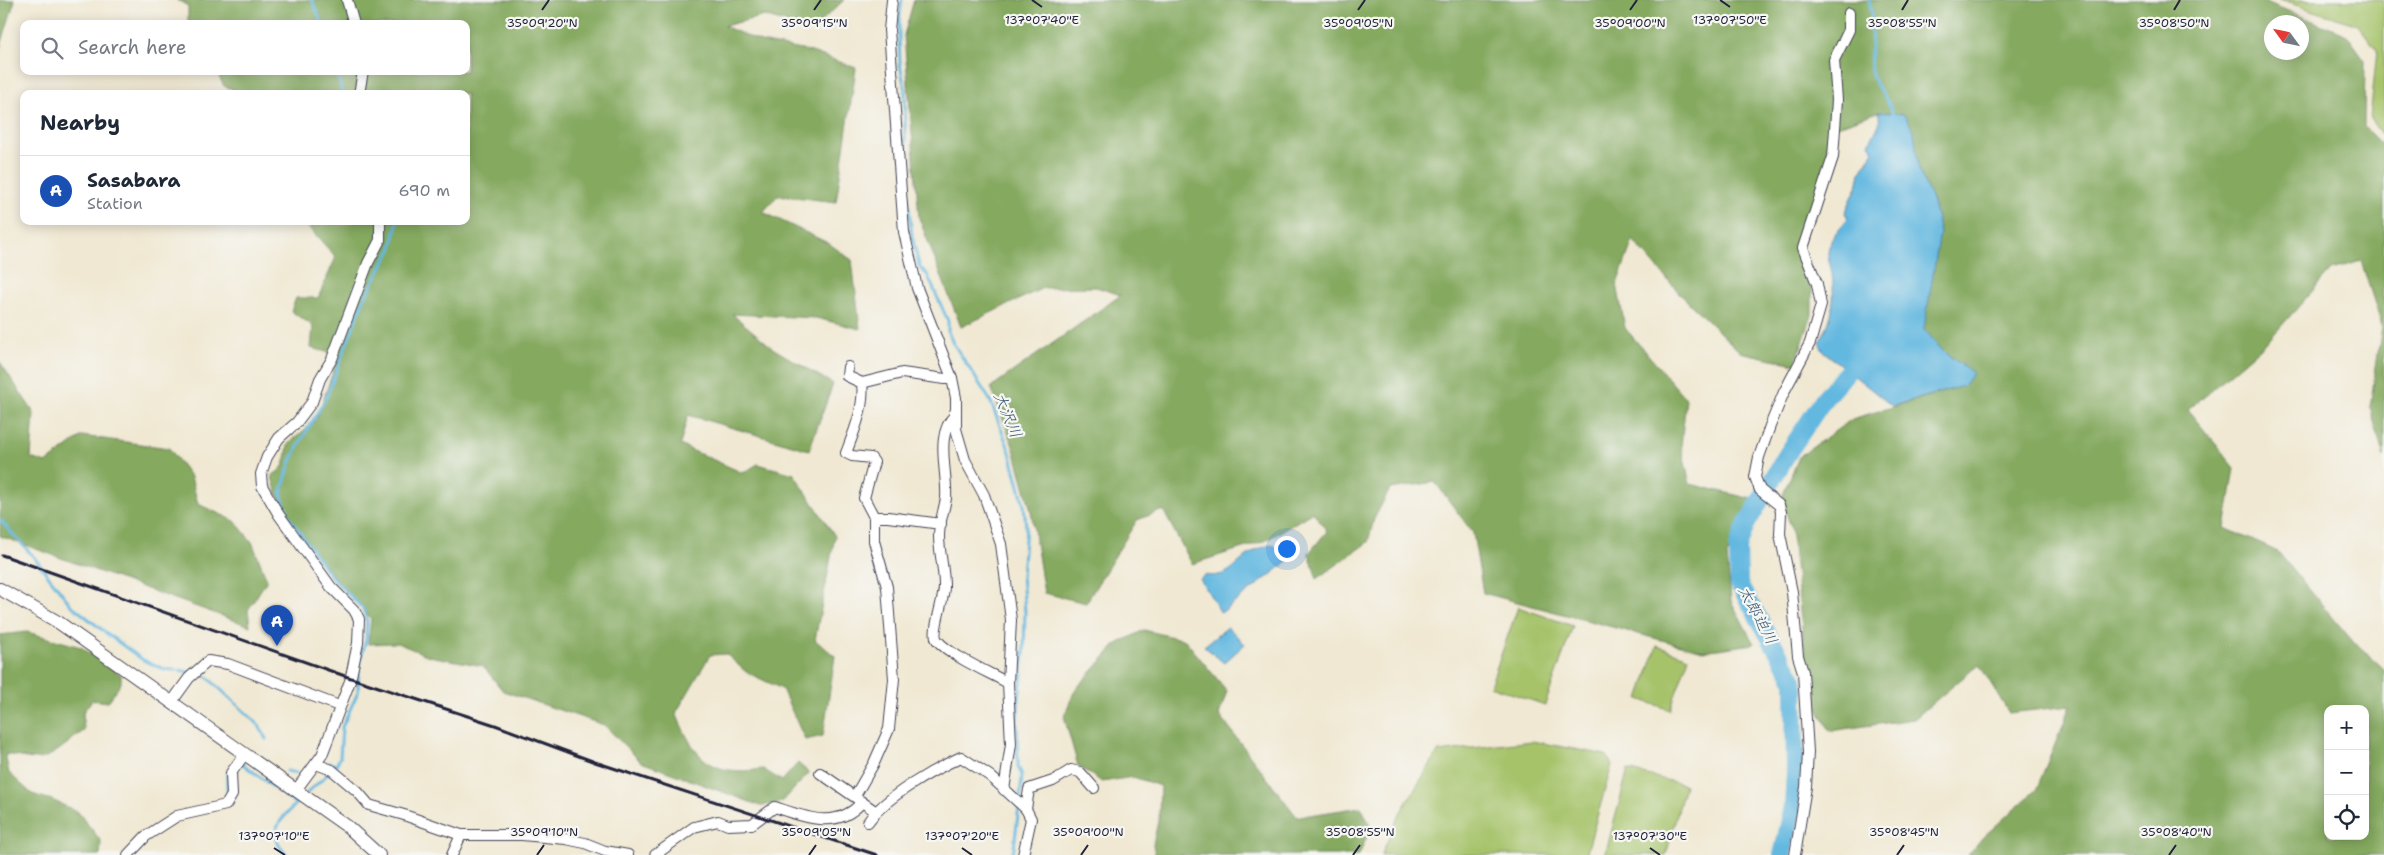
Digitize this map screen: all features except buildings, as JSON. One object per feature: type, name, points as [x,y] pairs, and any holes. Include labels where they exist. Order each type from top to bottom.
[{"type":"street","points":[[347,0],[353,20]]},
{"type":"street","points":[[892,0],[889,30],[904,232],[917,288],[943,351],[956,398],[956,415],[948,422],[944,448],[946,499],[939,535],[944,584],[943,601],[934,633],[936,640],[969,663],[1008,683]]},
{"type":"street","points":[[1795,855],[1806,787],[1807,712],[1803,672],[1797,654],[1792,592],[1780,534],[1781,512],[1779,505],[1760,490],[1756,477],[1759,457],[1784,392],[1810,343],[1821,305],[1817,284],[1803,248],[1833,157],[1837,100],[1834,60],[1849,30],[1849,14]]},
{"type":"street","points":[[360,90],[362,75]]},
{"type":"street","points":[[296,790],[322,755],[354,668],[359,619],[354,610],[331,587],[279,515],[262,486],[261,474],[267,457],[279,438],[297,422],[312,402],[320,379],[332,359],[368,263],[380,240],[380,225]]},
{"type":"street","points":[[848,367],[846,376],[862,383],[902,373],[945,379],[952,378]]},
{"type":"street","points":[[655,855],[694,827],[718,822],[728,825],[752,824],[775,806],[815,820],[827,820],[840,816],[857,807],[858,799],[889,730],[894,679],[887,587],[874,541],[874,517],[864,498],[874,462],[871,458],[846,453],[855,430],[863,390],[862,383]]},
{"type":"street","points":[[956,398],[956,429],[965,460],[984,494],[1001,544],[1011,620],[1008,683],[1011,744],[1008,793]]},
{"type":"street","points":[[874,517],[941,524]]},
{"type":"street","points":[[0,589],[58,622],[244,756],[348,827],[378,855]]},
{"type":"street","points":[[172,704],[189,678],[208,661],[228,664],[339,706]]},
{"type":"street","points":[[128,855],[146,836],[178,816],[226,805],[232,795],[231,774],[244,756]]},
{"type":"street","points":[[868,822],[875,812],[933,770],[961,757],[990,776],[1026,809],[1031,819],[1023,855]]},
{"type":"street","points":[[316,764],[332,770],[370,805],[461,835],[522,835],[566,839],[585,843],[606,853],[628,855]]},
{"type":"street","points":[[1026,809],[1029,789],[1054,781],[1071,770],[1080,772],[1094,788]]},
{"type":"street","points":[[820,774],[875,812]]},
{"type":"street","points":[[452,855],[461,835]]},
{"type":"green space","points":[[0,0],[15,0],[0,48]]},
{"type":"green space","points":[[177,0],[844,0],[812,30],[764,16],[724,26],[761,42],[812,52],[856,68],[836,202],[778,195],[763,212],[828,243],[852,260],[860,329],[816,318],[732,314],[774,349],[833,384],[809,450],[688,415],[680,445],[743,473],[758,464],[794,474],[835,536],[815,640],[835,656],[823,736],[805,740],[782,689],[746,672],[726,654],[710,655],[676,713],[690,742],[698,753],[717,767],[745,771],[763,769],[782,781],[798,763],[809,773],[782,802],[761,806],[641,762],[604,725],[503,691],[483,666],[429,656],[397,643],[368,644],[371,619],[329,571],[298,530],[276,491],[272,475],[283,467],[288,444],[316,420],[339,355],[311,348],[313,326],[291,311],[296,298],[318,298],[336,257],[308,225],[470,225],[470,90],[234,90],[224,86],[218,75],[470,75],[470,20],[188,20],[188,6]]},
{"type":"green space","points":[[914,0],[2261,0],[2298,15],[2264,15],[2264,60],[2309,60],[2309,20],[2347,35],[2365,60],[2364,127],[2384,147],[2384,458],[2370,407],[2382,326],[2361,261],[2331,270],[2268,341],[2188,410],[2235,468],[2225,528],[2278,552],[2350,638],[2384,669],[2384,855],[1968,855],[1983,837],[2036,790],[2071,706],[2009,713],[1979,664],[1914,719],[1830,731],[1809,693],[1791,527],[1781,499],[1799,457],[1852,419],[1963,386],[1973,373],[1944,352],[1923,329],[1940,233],[1933,202],[1919,171],[1914,131],[1904,114],[1878,112],[1832,128],[1832,157],[1799,249],[1812,286],[1812,315],[1795,364],[1740,352],[1682,296],[1633,240],[1617,284],[1625,328],[1686,399],[1681,446],[1690,484],[1752,499],[1727,556],[1731,601],[1754,644],[1703,651],[1483,593],[1473,533],[1435,482],[1390,489],[1374,519],[1368,542],[1317,579],[1309,553],[1327,531],[1313,512],[1265,541],[1192,564],[1163,510],[1137,520],[1086,603],[1044,593],[1031,511],[1014,449],[991,387],[1121,295],[1096,287],[1043,288],[961,327],[919,218],[904,35]]},
{"type":"green space","points":[[2280,0],[2384,0],[2384,138],[2370,119],[2377,50],[2358,25]]},
{"type":"green space","points":[[0,362],[34,413],[31,458],[46,463],[82,436],[169,448],[191,477],[198,504],[235,521],[252,542],[267,580],[248,610],[250,626],[0,536]]},
{"type":"green space","points":[[1518,607],[1573,626],[1545,705],[1490,686]]},
{"type":"green space","points":[[1144,630],[1185,640],[1227,691],[1219,715],[1297,817],[1361,807],[1371,827],[1359,855],[1155,855],[1153,844],[1159,817],[1160,786],[1133,777],[1102,782],[1078,766],[1064,716],[1075,690],[1117,644]]},
{"type":"green space","points":[[27,632],[81,647],[121,675],[121,683],[108,702],[92,700],[83,712],[84,731],[55,752],[49,756],[36,759],[5,754],[9,773],[32,794],[52,800],[78,812],[101,841],[100,855],[0,855],[0,635]]},
{"type":"green space","points":[[1657,646],[1689,657],[1670,710],[1639,699]]},
{"type":"green space","points":[[1532,741],[1606,755],[1612,765],[1586,855],[1381,855],[1400,813],[1438,752]]},
{"type":"green space","points":[[1628,770],[1685,785],[1666,855],[1605,855]]},
{"type":"water","points":[[1878,112],[1904,114],[1914,131],[1919,171],[1933,202],[1940,233],[1924,329],[1944,352],[1973,373],[1963,386],[1892,406],[1823,351],[1819,342],[1830,318],[1833,301],[1832,274],[1828,254],[1830,243],[1848,218],[1845,213],[1857,187],[1860,173],[1874,151],[1869,144],[1879,124]]},
{"type":"water","points":[[1270,545],[1275,546],[1287,562],[1221,613],[1200,579],[1205,575],[1213,576],[1226,573],[1251,553]]},
{"type":"water","points":[[1228,627],[1245,644],[1224,663],[1204,646]]},
{"type":"waterway","points":[[312,0],[320,20]]},
{"type":"waterway","name":"大沢川","points":[[902,0],[899,36],[900,65],[905,89],[905,173],[912,236],[917,257],[920,268],[927,274],[948,321],[948,332],[953,343],[990,400],[1010,452],[1024,505],[1026,527],[1022,576],[1025,612],[1024,652],[1017,718],[1018,767],[1022,775],[1020,799]]},
{"type":"waterway","points":[[1869,0],[1872,19],[1872,76],[1889,104],[1893,116]]},
{"type":"waterway","points":[[338,75],[341,90]]},
{"type":"waterway","points":[[334,768],[340,758],[342,727],[358,692],[359,664],[366,640],[367,621],[363,609],[330,575],[288,515],[281,494],[290,463],[325,400],[364,299],[392,248],[396,225]]},
{"type":"waterway","name":"太郎迫川","points":[[1782,855],[1793,807],[1795,773],[1794,680],[1739,584],[1738,547],[1746,525],[1786,456],[1824,399],[1848,371]]},
{"type":"waterway","points":[[0,520],[33,556],[71,605],[143,660],[164,669],[191,672]]},
{"type":"waterway","points":[[197,674],[205,675],[259,725],[266,739]]},
{"type":"waterway","points":[[240,762],[296,804]]},
{"type":"waterway","points":[[329,763],[336,765]]},
{"type":"waterway","points":[[287,771],[296,773]]},
{"type":"waterway","points":[[307,793],[330,772]]},
{"type":"waterway","points":[[227,774],[227,790]]},
{"type":"waterway","points":[[287,855],[276,839],[276,831],[283,818],[302,798]]},
{"type":"waterway","name":"大沢川","points":[[1011,855],[1014,848],[1019,806]]},
{"type":"railway","points":[[2,555],[345,676],[495,725],[595,762],[877,855]]},
{"type":"place","name":"Sasabara","points":[[277,646]]}]
